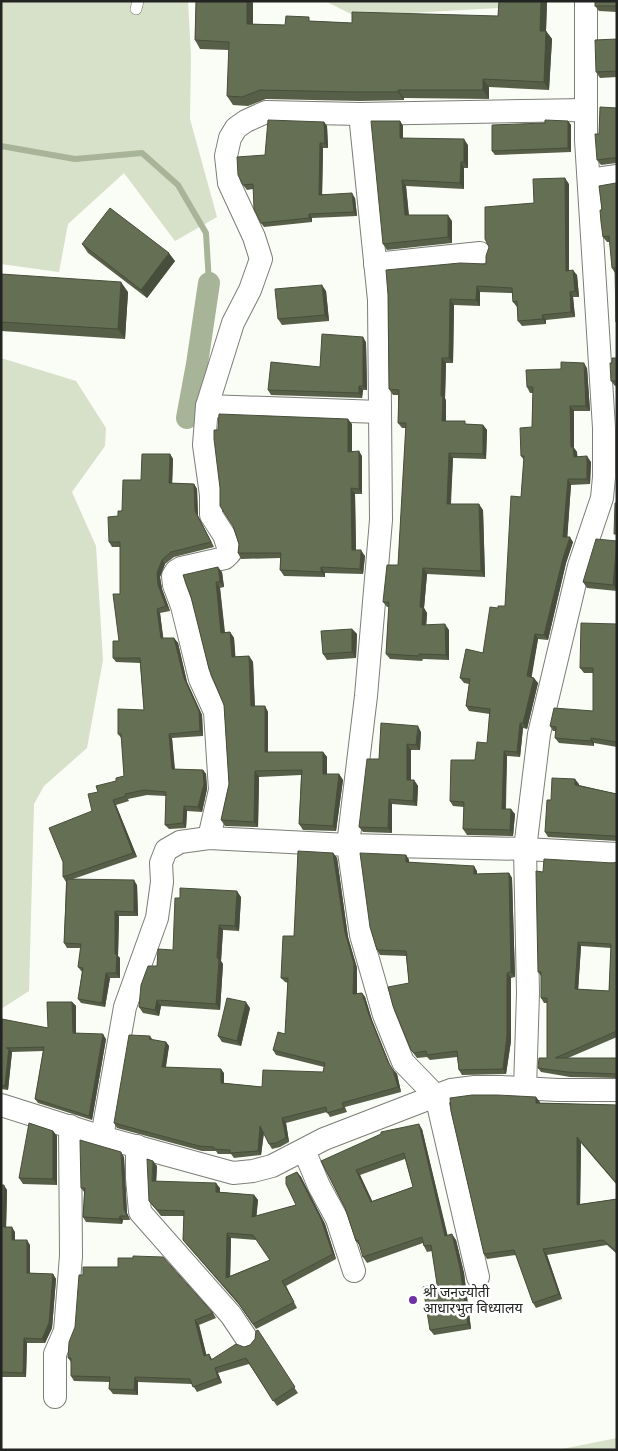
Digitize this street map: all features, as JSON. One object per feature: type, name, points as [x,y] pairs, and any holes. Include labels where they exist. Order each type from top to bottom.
[{"type":"street","points":[[525,1089],[528,993],[525,849],[540,734],[579,566],[602,498],[610,428],[585,110],[586,1]]},
{"type":"street","points":[[209,838],[220,790],[215,712],[200,680],[182,606],[174,585],[174,576],[176,571],[181,568],[225,558],[230,553],[224,535],[212,515],[204,445],[207,406],[233,323],[250,290],[261,259],[254,237],[229,183],[226,156],[230,138],[236,128],[266,112],[360,114],[585,110]]},
{"type":"street","points":[[360,114],[379,300],[381,520],[366,696],[348,845],[361,935],[384,1015],[404,1062],[436,1096],[478,1277]]},
{"type":"street","points":[[589,180],[617,176]]},
{"type":"street","points":[[375,264],[480,253]]},
{"type":"street","points":[[207,406],[380,412]]},
{"type":"street","points":[[102,1137],[125,1007],[157,918],[162,882],[161,864],[166,850],[180,842],[209,838],[348,845],[525,849],[617,854]]},
{"type":"street","points":[[1,1105],[102,1137],[205,1167],[233,1173],[253,1171],[272,1166],[346,1130],[451,1090],[476,1087],[617,1090]]},
{"type":"street","points":[[55,1398],[55,1354],[65,1331],[71,1256],[70,1126]]},
{"type":"street","points":[[137,1146],[140,1212],[231,1315],[247,1339]]},
{"type":"street","points":[[304,1150],[319,1186],[337,1219],[354,1271]]},
{"type":"green space","points":[[1,1],[188,1],[191,56],[190,119],[217,217],[175,241],[124,173],[68,224],[59,272],[1,264]]},
{"type":"green space","points":[[325,1],[499,1],[499,8],[355,16]]},
{"type":"green space","points":[[1,358],[76,381],[106,428],[105,446],[72,492],[96,546],[103,660],[87,748],[44,786],[34,804],[29,991],[1,1009]]},
{"type":"green space","points":[[617,1438],[617,1450],[557,1450]]},
{"type":"building","points":[[196,1],[247,1],[247,24],[285,25],[286,16],[309,17],[309,21],[352,23],[352,12],[498,16],[499,1],[541,1],[540,31],[546,31],[544,82],[483,79],[483,90],[354,92],[260,90],[242,97],[227,96],[229,42],[195,40]]},
{"type":"building","points":[[595,1],[617,1],[617,6],[595,6]]},
{"type":"building","points":[[617,39],[617,71],[596,72],[595,40]]},
{"type":"building","points":[[600,107],[617,108],[617,158],[597,160],[595,134],[599,134]]},
{"type":"building","points":[[268,120],[324,122],[325,143],[320,143],[319,195],[352,193],[354,212],[309,214],[309,218],[261,223],[254,209],[253,184],[243,185],[238,175],[237,157],[265,155]]},
{"type":"building","points":[[545,120],[568,121],[568,148],[492,151],[492,125],[545,123]]},
{"type":"building","points":[[371,121],[400,121],[400,138],[464,139],[464,162],[461,162],[460,183],[402,180],[405,215],[448,215],[448,237],[383,244]]},
{"type":"building","points":[[565,178],[566,271],[573,270],[575,291],[570,292],[571,312],[542,315],[543,319],[518,321],[517,301],[513,302],[512,288],[477,286],[476,300],[450,299],[449,358],[442,358],[442,421],[465,421],[465,424],[483,425],[483,454],[449,453],[447,504],[479,504],[481,571],[423,568],[420,607],[423,608],[422,625],[445,624],[446,655],[386,654],[389,602],[383,602],[387,565],[398,565],[406,423],[398,423],[399,390],[389,389],[386,270],[460,263],[486,264],[489,247],[485,239],[485,207],[534,203],[533,179]]},
{"type":"building","points":[[617,183],[616,322],[615,268],[612,268],[609,236],[603,237],[599,186]]},
{"type":"building","points":[[110,208],[169,253],[141,290],[82,244]]},
{"type":"building","points":[[1,274],[121,282],[118,329],[1,322]]},
{"type":"building","points":[[322,285],[325,315],[278,319],[275,289]]},
{"type":"building","points":[[322,334],[363,337],[363,386],[359,386],[359,393],[268,390],[271,362],[320,367]]},
{"type":"building","points":[[612,358],[617,358],[617,381],[611,381],[610,363],[612,363]]},
{"type":"building","points":[[561,362],[584,363],[586,406],[570,406],[571,447],[573,447],[574,457],[587,456],[587,479],[568,479],[563,537],[570,537],[544,635],[535,634],[527,676],[534,678],[523,723],[520,723],[517,752],[504,751],[502,809],[511,809],[510,830],[463,829],[464,802],[450,801],[451,760],[475,760],[477,742],[487,743],[490,709],[466,706],[470,679],[460,678],[466,649],[483,653],[490,607],[498,608],[498,606],[505,606],[511,496],[521,497],[524,456],[521,456],[520,428],[532,427],[533,387],[527,387],[526,370],[561,369]]},
{"type":"building","points":[[219,414],[348,419],[348,452],[359,451],[359,489],[351,488],[352,550],[361,550],[360,569],[321,567],[321,572],[280,570],[281,553],[238,553],[239,544],[233,526],[220,506],[220,488],[214,439],[214,430],[218,430]]},
{"type":"building","points":[[142,454],[170,454],[169,483],[194,484],[195,511],[211,542],[171,552],[162,560],[157,573],[158,585],[166,606],[157,609],[161,638],[174,638],[184,678],[199,711],[200,731],[169,734],[172,769],[203,770],[204,784],[198,807],[184,806],[183,823],[165,825],[166,792],[144,790],[125,794],[126,796],[113,800],[133,853],[63,877],[63,862],[49,828],[92,811],[88,794],[98,792],[96,786],[116,781],[116,778],[124,776],[121,734],[118,734],[118,709],[144,710],[140,658],[113,658],[113,641],[119,641],[113,594],[120,594],[120,542],[109,542],[108,517],[118,516],[118,511],[122,511],[123,480],[141,480]]},
{"type":"building","points":[[615,503],[617,503],[617,534],[614,534]]},
{"type":"building","points":[[596,539],[617,541],[613,585],[583,582]]},
{"type":"building","points":[[218,567],[220,582],[216,582],[221,633],[230,632],[232,657],[249,656],[251,706],[265,706],[265,752],[323,752],[323,774],[339,774],[333,826],[299,824],[302,770],[255,771],[254,822],[221,820],[229,784],[224,705],[209,669],[191,597],[183,575]]},
{"type":"building","points":[[581,623],[617,624],[617,742],[591,738],[591,741],[555,738],[556,727],[550,726],[554,708],[593,711],[593,668],[580,668]]},
{"type":"building","points":[[352,629],[352,652],[323,654],[321,631]]},
{"type":"building","points":[[381,723],[418,726],[416,745],[407,744],[407,780],[414,780],[413,801],[389,799],[388,828],[359,827],[367,759],[379,759]]},
{"type":"building","points":[[552,778],[575,779],[575,785],[617,794],[617,837],[545,832],[547,800],[551,800]]},
{"type":"building","points":[[298,851],[333,853],[345,932],[354,964],[353,994],[362,993],[398,1087],[342,1103],[344,1108],[327,1113],[326,1107],[282,1118],[286,1138],[276,1143],[269,1144],[260,1126],[258,1151],[230,1153],[230,1150],[199,1146],[114,1123],[129,1035],[150,1036],[149,1039],[166,1042],[162,1067],[221,1069],[221,1083],[262,1087],[263,1070],[323,1072],[325,1063],[273,1050],[278,1032],[285,1034],[288,978],[281,978],[283,936],[294,936]]},
{"type":"building","points":[[360,853],[406,855],[406,862],[474,866],[474,874],[509,873],[511,972],[507,973],[507,1036],[503,1069],[459,1070],[457,1051],[427,1055],[426,1051],[414,1053],[411,1050],[393,1006],[388,987],[409,983],[406,951],[377,950],[370,927]]},
{"type":"building","points":[[544,859],[617,862],[617,1031],[555,1058],[617,1058],[617,1074],[567,1072],[538,1068],[539,1058],[547,1058],[547,998],[541,998],[541,972],[538,972],[536,871],[543,872]],"holes":[[[578,942],[611,944],[609,991],[575,989]]]},
{"type":"building","points":[[67,879],[134,880],[134,912],[115,911],[116,973],[106,973],[102,1003],[78,999],[83,968],[78,967],[81,944],[64,943]]},
{"type":"building","points":[[180,888],[237,891],[235,926],[219,925],[216,1004],[157,1000],[155,1010],[139,1007],[141,985],[148,966],[157,966],[158,949],[173,950],[175,898],[180,898]]},
{"type":"building","points":[[227,998],[246,1002],[237,1041],[218,1036]]},
{"type":"building","points":[[47,1002],[72,1002],[73,1033],[103,1034],[89,1116],[35,1099],[44,1047],[6,1048],[9,1048],[5,1086],[1,1085],[2,1019],[48,1028]]},
{"type":"building","points":[[472,1095],[536,1097],[536,1103],[617,1105],[617,1184],[577,1137],[577,1205],[617,1199],[617,1252],[603,1240],[543,1249],[559,1294],[533,1303],[514,1250],[484,1254],[451,1111],[450,1098]]},
{"type":"building","points":[[29,1123],[53,1131],[53,1179],[19,1178]]},
{"type":"building","points":[[419,1124],[445,1236],[452,1234],[460,1268],[468,1324],[430,1330],[423,1287],[437,1284],[431,1245],[424,1246],[422,1237],[363,1257],[345,1208],[321,1161],[381,1134],[381,1132]],"holes":[[[404,1153],[413,1187],[371,1202],[356,1170]]]},
{"type":"building","points":[[80,1140],[121,1152],[124,1209],[127,1216],[120,1216],[119,1219],[83,1217],[85,1188],[81,1188]]},
{"type":"building","points":[[147,1159],[153,1161],[152,1181],[216,1183],[216,1192],[254,1195],[252,1217],[296,1205],[286,1184],[286,1177],[297,1172],[321,1219],[333,1254],[282,1281],[294,1302],[253,1324],[237,1301],[183,1240],[184,1211],[157,1210],[149,1201]],"holes":[[[227,1233],[253,1235],[270,1260],[226,1278]]]},
{"type":"building","points":[[1,1185],[4,1185],[3,1227],[12,1227],[12,1240],[27,1240],[27,1273],[53,1274],[49,1323],[42,1339],[24,1338],[23,1373],[1,1372]]},
{"type":"building","points":[[133,1256],[163,1257],[213,1313],[195,1320],[204,1356],[209,1354],[211,1360],[236,1344],[244,1347],[250,1345],[255,1339],[256,1331],[258,1330],[295,1387],[273,1401],[246,1358],[215,1368],[218,1378],[193,1387],[190,1379],[135,1377],[134,1390],[109,1389],[110,1377],[71,1376],[71,1358],[68,1358],[69,1342],[75,1327],[79,1275],[83,1275],[83,1267],[118,1267],[118,1258],[133,1258]]},
{"type":"waterway","points":[[1,146],[75,159],[142,153],[178,185],[206,233],[209,283]]},
{"type":"waterway","points":[[187,418],[209,283]]},
{"type":"place","name":"श्री जनज्योती आधारभुत विध्यालय","points":[[413,1300]]}]
